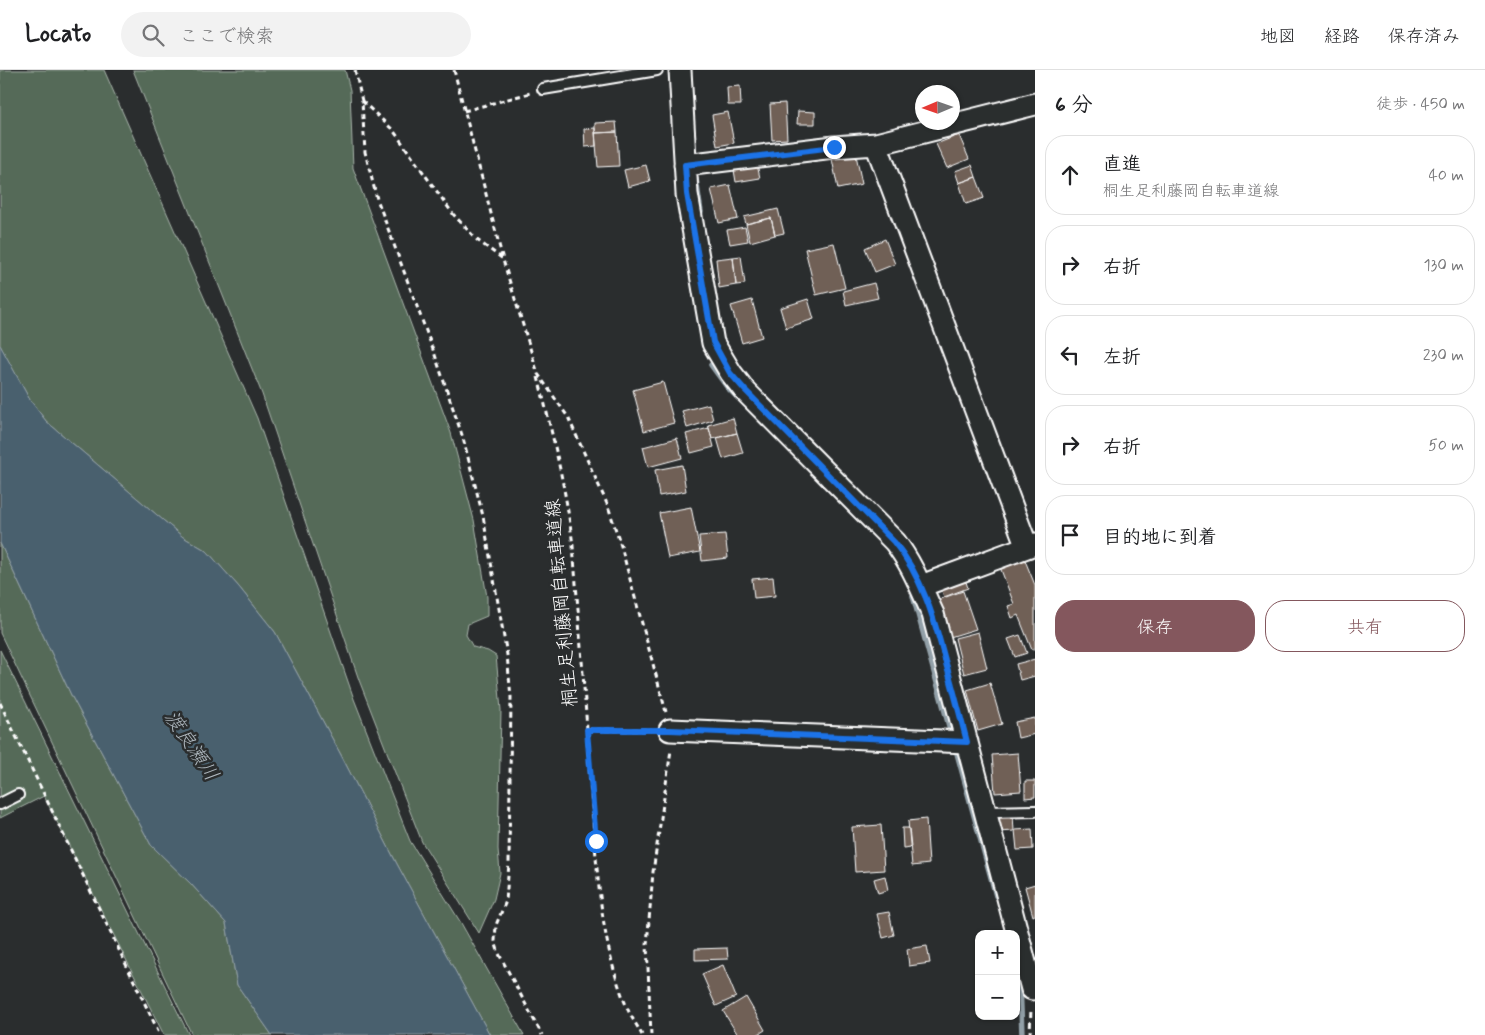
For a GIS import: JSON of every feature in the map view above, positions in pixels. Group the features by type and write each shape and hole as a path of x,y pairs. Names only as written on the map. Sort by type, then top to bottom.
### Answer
{"street":[{"path":"680,70 687,194 713,342 730,373 745,390 906,556 921,586 933,614 1034,989"},
{"path":"685,165 834,147 876,144 1035,104"},
{"path":"876,144 1031,545 921,586"},
{"path":"670,730 967,742"}],"lane":[{"path":"543,89 657,70"},
{"path":"0,804 18,795"},
{"path":"985,812 1035,811"}],"path":[{"path":"356,70 362,101 365,152 377,199 435,355 463,438 482,516 507,655 511,697 509,863 506,901 496,925 495,941 499,954 542,1035"},
{"path":"454,70 503,260 538,374 568,417 608,506 622,546 667,713 671,752 653,872 647,945 651,1035"},
{"path":"464,111 543,89"},
{"path":"362,101 393,130 459,221 477,240 503,260"},
{"name":"桐生足利藤岡自転車道線","path":"538,374 560,461 573,546 602,912 618,980 629,1011 642,1035"},
{"path":"0,703 160,1035"},
{"path":"587,730 670,730"},
{"path":"1030,1035 1034,989"}],"green space":[{"path":"0,70 104,70 257,418 354,699 410,841 461,923 524,1035 490,1035 397,864 275,632 207,551 183,537 46,421 30,400 3,351 0,345"},
{"path":"133,70 345,70 350,90 353,168 451,433 474,520 487,597 487,616 468,624 466,635 473,647 488,651 496,656 501,710 498,849 500,873 494,899 479,933 422,842 359,680 262,394"},
{"path":"0,543 72,697 151,845 191,884 226,923 237,985 272,1035 192,1035 0,633"},
{"path":"0,650 189,1035 164,1035 44,796 0,818"}],"water":[{"name":"渡良瀬川","path":"0,345 30,400 46,421 183,537 207,551 275,632 397,864 490,1035 272,1035 237,985 226,923 191,884 151,845 72,697 0,543"}],"building":[{"path":"740,86 741,105 728,105 727,87"},
{"path":"785,103 787,139 772,140 770,104"},
{"path":"798,111 815,112 815,124 797,124"},
{"path":"728,112 734,143 717,146 712,115"},
{"path":"616,122 617,132 595,133 595,123"},
{"path":"595,128 596,146 585,147 584,129"},
{"path":"617,132 619,166 598,167 595,133"},
{"path":"959,135 969,159 947,168 936,144"},
{"path":"856,155 862,184 838,189 832,159"},
{"path":"756,160 760,178 736,182 733,164"},
{"path":"646,165 650,181 628,187 624,170"},
{"path":"972,165 976,177 959,183 955,171"},
{"path":"976,177 984,198 966,204 959,183"},
{"path":"730,185 738,219 719,223 711,189"},
{"path":"778,209 784,233 775,235 771,218 746,224 744,217"},
{"path":"771,218 775,235 750,242 746,224"},
{"path":"745,227 748,241 730,244 727,230"},
{"path":"885,239 895,264 875,272 865,248"},
{"path":"834,243 845,288 816,295 805,249"},
{"path":"741,256 745,284 736,285 733,257"},
{"path":"733,257 736,285 719,288 716,259"},
{"path":"874,283 878,298 846,305 843,291"},
{"path":"808,299 814,319 786,328 780,308"},
{"path":"752,300 762,337 742,343 731,306"},
{"path":"663,382 674,423 644,431 633,390"},
{"path":"709,404 713,420 687,428 682,411"},
{"path":"733,418 737,433 712,439 708,425"},
{"path":"709,428 714,447 691,453 686,434"},
{"path":"737,433 743,453 723,459 717,438"},
{"path":"677,438 682,458 648,467 643,447"},
{"path":"682,465 686,491 659,496 655,470"},
{"path":"691,507 700,552 668,558 659,513"},
{"path":"725,534 728,558 702,561 699,536"},
{"path":"1024,558 1035,585 1035,648 1032,650 1018,615 1012,618 1008,606 1014,604 1000,567"},
{"path":"963,573 968,588 944,597 939,582"},
{"path":"773,577 775,596 754,598 752,579"},
{"path":"963,591 976,629 950,637 937,600"},
{"path":"978,632 987,668 964,674 955,638"},
{"path":"1020,635 1027,653 1015,657 1008,639"},
{"path":"1035,659 1035,676 1020,680 1016,664"},
{"path":"990,683 1002,724 978,731 967,690"},
{"path":"1035,718 1035,734 1018,738 1015,722"},
{"path":"1018,753 1021,791 995,793 992,755"},
{"path":"1025,781 1035,781 1035,797 1025,798"},
{"path":"998,815 1013,815 1014,831 999,832"},
{"path":"926,819 929,864 912,866 908,821"},
{"path":"881,825 884,870 855,872 852,827"},
{"path":"902,828 909,828 911,847 903,848"},
{"path":"1032,829 1033,849 1017,850 1015,830"},
{"path":"885,876 888,890 878,893 874,879"},
{"path":"1035,884 1035,915 1033,916 1025,887"},
{"path":"889,912 894,935 883,938 877,914"},
{"path":"927,946 930,963 909,966 907,949"},
{"path":"727,948 728,959 695,960 695,949"},
{"path":"723,965 736,997 716,1006 702,974"},
{"path":"746,997 765,1030 757,1035 738,1035 723,1011"}],"waterway":[{"path":"696,179 701,212"},
{"path":"711,365 727,387 738,398"},
{"path":"913,596 952,737"},
{"path":"955,746 996,896"},
{"path":"1020,982 1022,1035"}],"route":[{"path":"596,841 587,730 670,730 967,742 933,614 906,556 745,390 730,373 713,342 687,194 685,165 834,147"}]}
